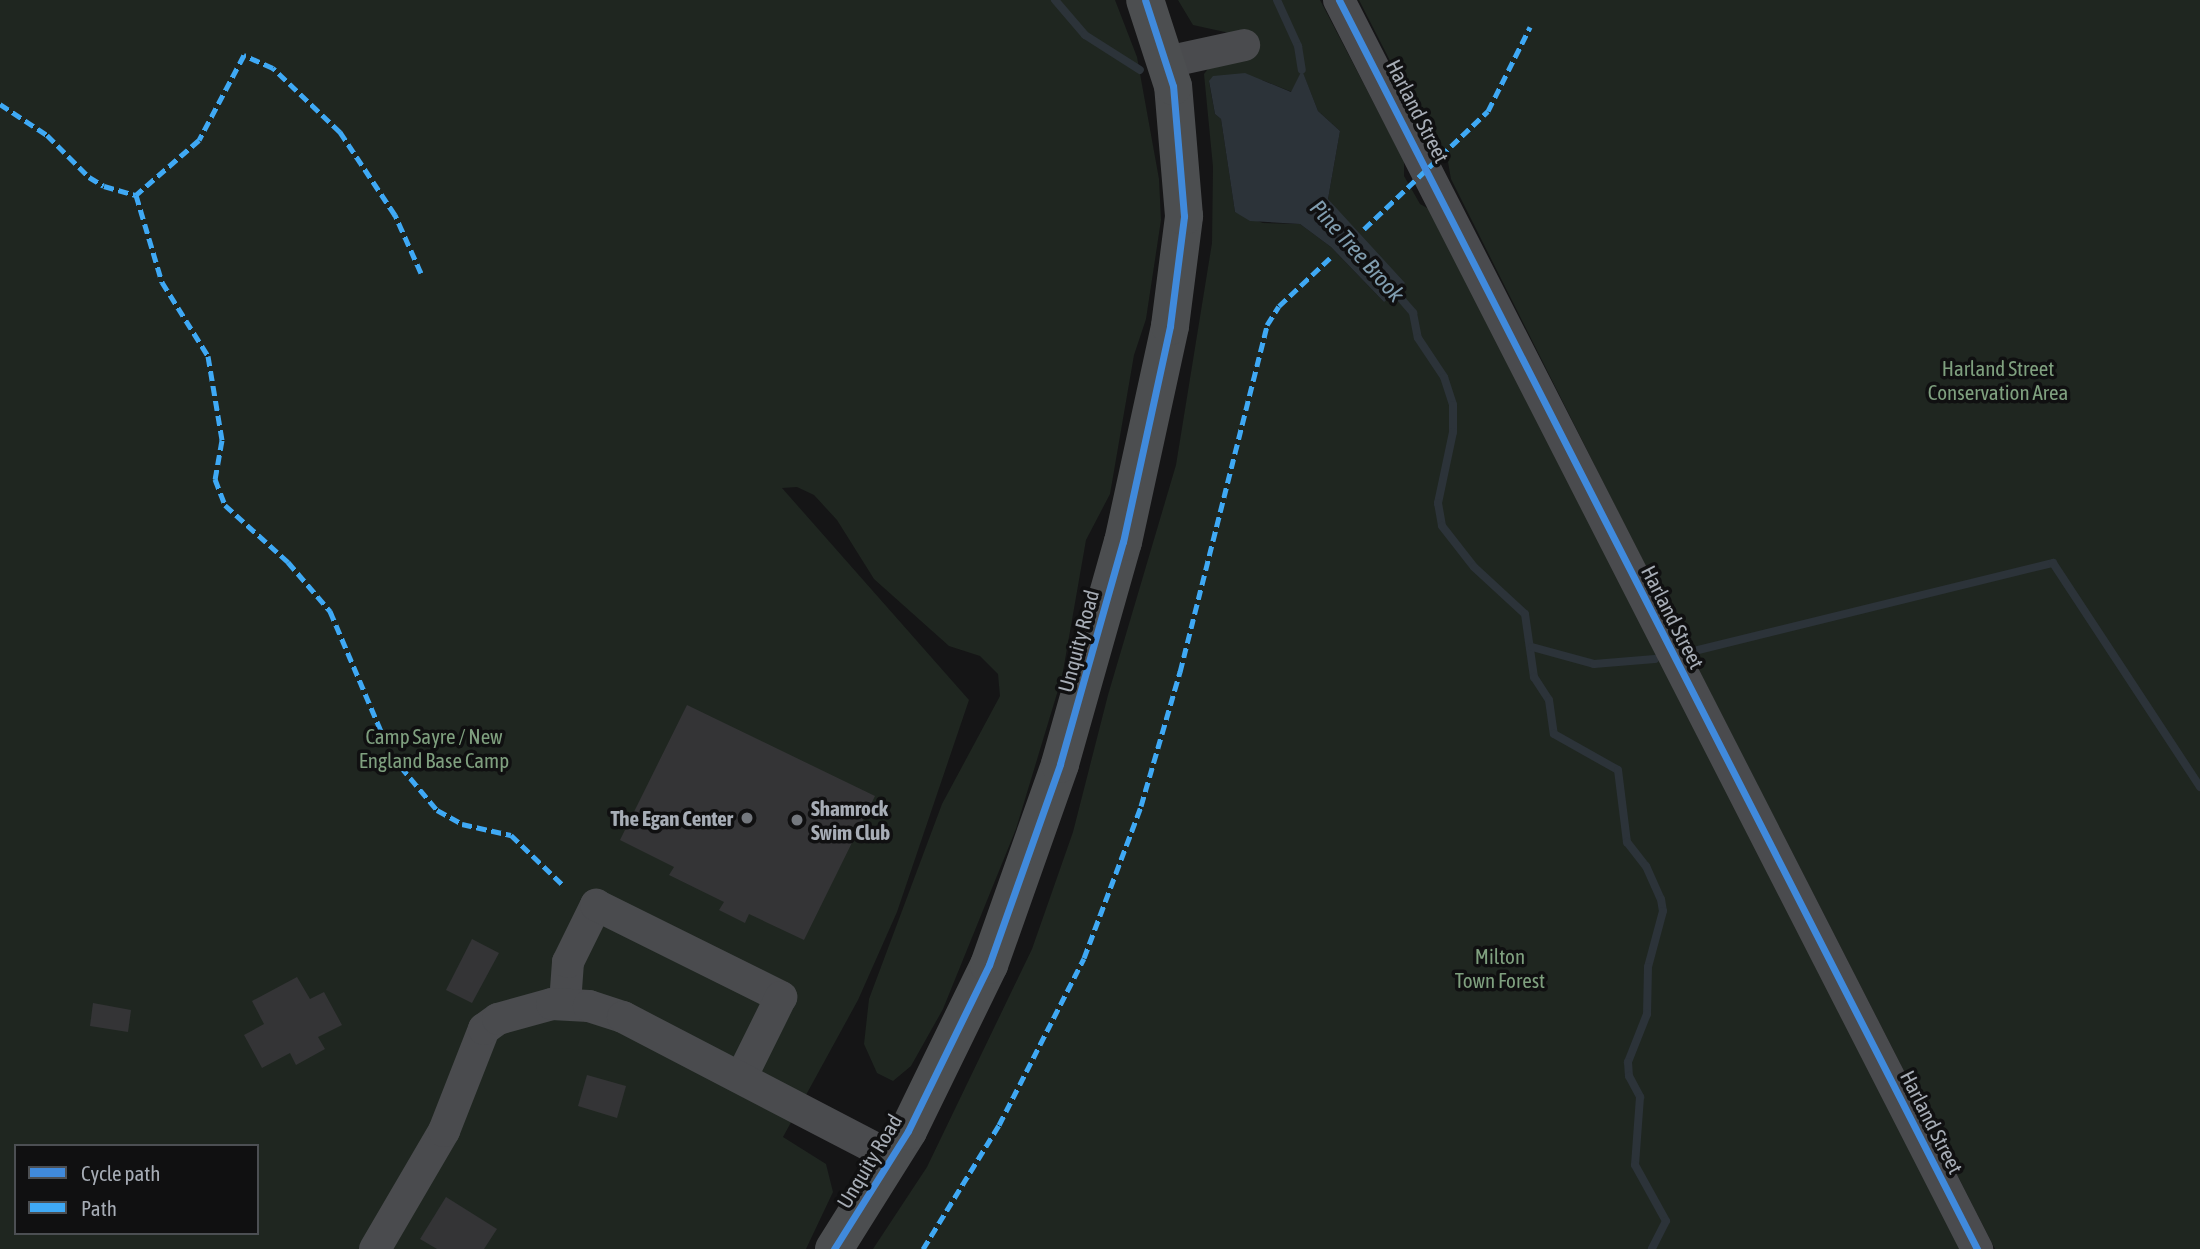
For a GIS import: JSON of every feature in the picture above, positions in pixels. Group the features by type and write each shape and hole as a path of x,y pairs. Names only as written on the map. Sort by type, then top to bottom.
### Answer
{"main road":[{"name":"Unquity Road","path":"834,1249 892,1157 961,1025 1007,919 1072,729 1114,578 1157,390 1182,241 1182,149 1167,62 1145,0"}],"street":[{"name":"Harland Street","path":"1339,0 1977,1249"},
{"path":"1167,62 1244,46"},
{"path":"565,1003 568,962 596,905 781,997 741,1078"},
{"path":"375,1249 449,1123 484,1029 512,1014 565,1003 613,1013 892,1157"}],"green space":[{"name":"Camp Sayre / New England Base Camp","path":"0,0 1115,0 1137,57 1159,179 1161,220 1146,319 1134,355 1110,494 1086,540 1062,677 1016,829 943,1009 911,1066 893,1081 877,1073 864,1044 869,999 942,804 1000,696 998,674 980,656 949,646 874,579 837,520 814,495 797,487 782,488 969,700 897,912 858,1000 783,1137 826,1164 833,1192 806,1249 0,1249"},
{"name":"Milton Town Forest","path":"1178,0 1320,0 1404,161 1404,176 1420,204 1429,209 1960,1249 873,1249 927,1167 1032,949 1073,832 1108,695 1176,465 1212,243 1213,167 1204,74 1234,34 1193,25","holes":["1302,71 1318,111 1340,131 1328,199 1352,229 1384,302 1331,247 1300,224 1263,223 1235,212 1221,119 1215,114 1209,82 1262,80 1292,92"]},
{"name":"Harland Street Conservation Area","path":"1359,0 2200,0 2200,1249 1995,1249 1610,496 1451,179 1448,162 1431,141"}],"water":[{"path":"1302,70 1318,111 1340,131 1328,199 1405,283 1384,302 1331,247 1300,224 1250,221 1235,212 1221,119 1215,114 1209,81 1213,76 1245,73 1291,92"}],"building":[{"name":"The Egan Center","path":"687,705 875,796 804,940 749,914 745,923 719,910 724,902 669,875 674,867 620,840"},
{"path":"472,939 499,953 472,1003 446,990"},
{"path":"297,977 310,999 324,992 342,1025 318,1037 325,1049 296,1065 290,1053 262,1068 244,1035 264,1024 252,1001"},
{"path":"93,1003 131,1010 128,1032 90,1026"},
{"path":"587,1075 626,1086 617,1118 578,1106"},
{"path":"446,1197 497,1229 484,1249 437,1249 420,1239"}],"waterway":[{"name":"Pine Tree Brook","path":"1055,0 1085,35 1140,70"},
{"path":"1277,0 1298,46 1302,70"},
{"name":"Pine Tree Brook","path":"1389,285 1413,313 1418,338 1444,377 1453,405 1453,432 1438,503 1442,526 1474,567 1525,614 1534,677 1549,700 1554,734 1618,770 1627,842 1646,866 1661,899 1663,911 1648,967 1647,1014 1628,1062 1629,1076 1640,1097 1635,1165 1666,1221 1652,1249"},
{"path":"1690,652 2053,563 2200,787"},
{"path":"1532,647 1594,664 1655,659"}],"marked path":[{"path":"1364,229 1488,111 1530,27"},
{"path":"421,273 395,215 340,132 273,68 244,55 199,140 136,195 162,282 208,356 222,440 215,479 225,505 288,562 330,611 391,755 437,810 462,824 511,835 562,884"},
{"path":"0,104 47,135 89,177 104,186 136,195"},
{"path":"923,1249 999,1125 1084,958 1141,806 1180,672 1267,325 1279,306 1330,258"}],"cycle path":[{"path":"834,1249 908,1131 989,965 1060,764 1123,542 1170,326 1184,216 1173,86 1145,0"},
{"path":"1339,0 1977,1249"}],"place":[{"name":"The Egan Center","path":"747,818"},
{"name":"Shamrock Swim Club","path":"797,820"}]}
